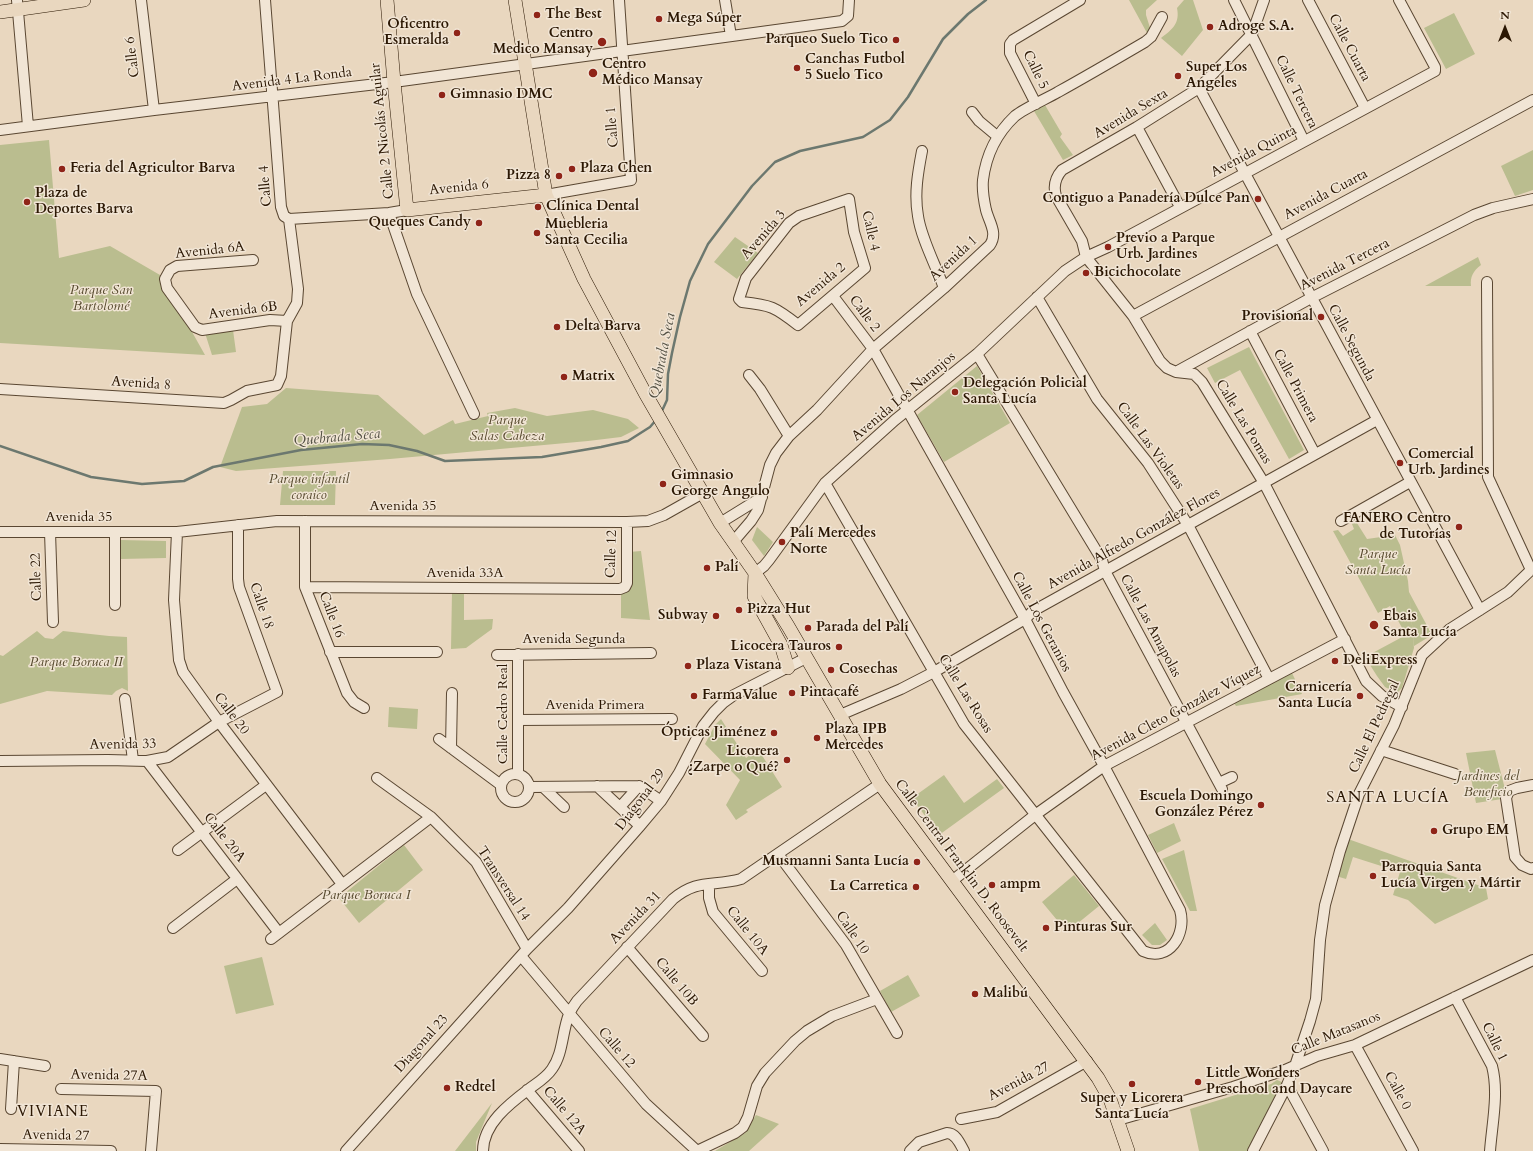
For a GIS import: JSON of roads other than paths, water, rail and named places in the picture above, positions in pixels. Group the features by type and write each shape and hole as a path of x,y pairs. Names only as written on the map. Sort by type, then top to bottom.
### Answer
{"main road":[{"path":"0,12 17,5 84,0"},
{"name":"Calle 2 Nicolás Aguilar","path":"387,0 407,210"},
{"name":"Calle Central Franklin D. Roosevelt","path":"515,0 546,195 584,279 645,393 720,523 755,573 880,784 1087,1061 1110,1099 1128,1151"},
{"name":"Avenida 6","path":"407,210 546,195"},
{"path":"755,573 754,596 781,645 788,668"}],"street":[{"name":"Calle 6","path":"141,0 154,110"},
{"name":"Calle 4","path":"264,0 281,207 284,216 289,219 298,289 297,303 287,321 281,376 277,385"},
{"name":"Calle 1","path":"619,0 621,51 631,180"},
{"path":"725,0 730,36"},
{"name":"Avenida 4 La Ronda","path":"0,130 154,110 394,82 842,21 848,16 849,0"},
{"name":"Calle 5","path":"1036,104 1010,53 1013,40 1080,0"},
{"name":"Calle Tercera","path":"1234,0 1304,141"},
{"name":"Avenida Sexta","path":"1062,170 1137,128 1199,88 1252,34 1264,0"},
{"name":"Calle Cuarta","path":"1308,0 1366,108"},
{"name":"Avenida Quinta","path":"1086,257 1108,247 1435,71 1435,67 1399,0"},
{"path":"17,5 28,126"},
{"name":"Avenida 1","path":"733,542 752,522 758,510 770,465 776,453 789,436 817,410 872,349 944,288 993,241 993,230 986,212 983,182 985,167 998,136 1016,115 1145,42 1162,17"},
{"name":"Calle Segunda","path":"1199,88 1480,610"},
{"name":"Avenida Cuarta","path":"1133,316 1533,100"},
{"path":"972,112 979,121 998,136"},
{"path":"1137,128 1180,207"},
{"path":"922,151 917,176 918,216 920,227 944,288"},
{"name":"Calle Las Pomas","path":"1062,170 1055,182 1054,191 1082,241 1086,257 1133,316 1160,361 1167,368 1176,372 1194,374 1202,382 1264,483 1366,681 1382,696 1402,707"},
{"name":"Avenida 6","path":"546,195 631,180"},
{"name":"Calle 4","path":"849,199 854,232 865,268"},
{"name":"Avenida 3","path":"798,325 772,306 742,302 739,299 746,278 789,223 799,216 849,199"},
{"name":"Avenida Tercera","path":"1176,372 1311,298 1474,215 1493,208 1533,199"},
{"name":"Avenida 6","path":"289,219 389,213 407,210"},
{"path":"389,213 417,294 474,414"},
{"name":"Avenida Los Naranjos","path":"755,573 769,560 825,483 895,420 977,354 1065,271 1086,257"},
{"name":"Avenida 6A","path":"202,330 195,327 167,288 165,279 170,270 177,266 253,260"},
{"name":"Avenida 2","path":"798,325 865,268"},
{"path":"1487,282 1488,477 1532,568"},
{"name":"Calle 2","path":"833,296 872,349"},
{"name":"Calle Las Violetas","path":"1038,297 1098,399 1148,463 1188,525 1269,679"},
{"name":"Avenida 6B","path":"202,330 270,320 287,321"},
{"name":"Calle Primera","path":"1250,331 1315,454"},
{"name":"Calle Los Geranios","path":"872,349 1024,619 1180,910"},
{"name":"Calle Las Amapolas","path":"977,354 1102,560 1105,571 1220,786 1232,777"},
{"path":"749,375 760,388 789,436"},
{"name":"Avenida 8","path":"0,389 224,403 247,391 277,385"},
{"name":"Avenida Alfredo González Flores","path":"840,715 901,689 934,672 1024,619 1033,611 1377,420"},
{"path":"1341,522 1410,482"},
{"name":"Calle Las Rosas","path":"825,483 964,724 1136,940 1143,951 1157,955 1166,952 1173,945 1182,928 1180,910"},
{"name":"Avenida 35","path":"0,532 177,532 277,521 648,521 664,516 703,493"},
{"path":"720,523 762,497"},
{"name":"Calle 16","path":"305,521 305,587 347,693 354,702 364,708"},
{"name":"Calle 12","path":"625,587 627,583 627,522"},
{"name":"Calle 18","path":"238,525 239,587 277,692"},
{"name":"Calle 22","path":"50,532 53,622"},
{"path":"115,532 115,605"},
{"name":"Calle 20","path":"177,532 174,600 181,667 186,678 342,884"},
{"name":"Calle El Pedregal","path":"1253,1151 1287,1085 1310,1021 1316,999 1322,921 1329,887 1359,794 1402,707 1422,655 1450,629 1508,592 1532,568"},
{"name":"Avenida 33A","path":"305,587 620,589 625,587"},
{"name":"Avenida Cleto González Víquez","path":"952,881 1035,815 1104,766 1345,639"},
{"path":"330,652 437,652"},
{"name":"Avenida Segunda","path":"497,655 651,653"},
{"name":"Calle Cedro Real","path":"518,654 518,774"},
{"name":"Diagonal 29","path":"524,952 568,908 661,801 679,773 703,726 714,712 734,695 806,658"},
{"name":"Avenida 33","path":"0,760 147,761 168,757 219,722 277,692"},
{"path":"451,748 452,693"},
{"path":"125,699 133,760"},
{"name":"Avenida Primera","path":"518,720 672,719"},
{"path":"439,739 501,785"},
{"path":"1381,750 1455,774"},
{"name":"Calle 20A","path":"147,761 237,879 275,936 342,884"},
{"path":"518,774 526,778 529,791 523,799 514,802 505,798 501,790 501,785 502,781 509,775 518,774"},
{"name":"Transversal 14","path":"377,778 431,817 476,862 524,952"},
{"name":"Avenida 31","path":"483,1149 485,1137 498,1116 527,1090 547,1075 553,1068 562,1044 569,1015 577,1001 681,892 696,885 731,882 741,879 880,784"},
{"path":"178,850 266,785"},
{"path":"1532,869 1522,865 1515,858 1506,798 1510,791 1533,785"},
{"path":"529,786 639,786 661,801"},
{"path":"597,786 640,826"},
{"path":"620,807 639,786"},
{"path":"542,787 564,807"},
{"path":"342,884 431,817"},
{"name":"Calle 10","path":"778,854 846,945 896,1033"},
{"path":"173,928 237,879"},
{"name":"Calle 10A","path":"709,884 710,904 713,912 762,971"},
{"name":"Calle 10B","path":"627,947 703,1036"},
{"name":"Calle 12","path":"524,952 569,1015 646,1104 697,1151"},
{"name":"Diagonal 23","path":"346,1151 524,952"},
{"name":"Calle Matasanos","path":"1118,1120 1233,1086 1295,1066 1317,1056 1355,1045 1533,960"},
{"name":"Calle 1","path":"1455,997 1492,1066 1494,1075 1494,1104 1490,1151"},
{"path":"697,1151 743,1127 748,1117 757,1086 765,1073 776,1059 801,1036 832,1016 877,999"},
{"name":"Calle 0","path":"1355,1045 1413,1151"},
{"path":"0,1059 46,1066"},
{"path":"11,1109 14,1061"},
{"name":"Avenida 27","path":"961,1119 997,1112 1087,1061"},
{"path":"1287,1085 1322,1151"},
{"name":"Avenida 27A","path":"61,1089 156,1091 151,1151"},
{"name":"Calle 12A","path":"527,1090 579,1151"},
{"path":"910,1151 919,1142 947,1133 951,1133 954,1136 964,1151"},
{"name":"Avenida 27","path":"0,1149 111,1151"}],"waterway":[{"name":"Quebrada Seca","path":"661,413 667,400 668,374 672,353 690,281 708,244 752,186 775,162 800,151 863,137 890,120 908,97 943,39 968,14 986,0"},
{"name":"Quebrada Seca","path":"0,446 91,477 142,484 184,481 213,467 301,450 362,444 389,445 417,451 445,461 542,457 628,441 650,427 656,420"}],"place":[{"name":"The Best","path":"537,15"},
{"name":"Mega Súper","path":"659,19"},
{"name":"Adroge S.A.","path":"1210,27"},
{"name":"Oficentro Esmeralda","path":"457,33"},
{"name":"Parqueo Suelo Tico","path":"896,40"},
{"name":"Centro Medico Mansay","path":"602,42"},
{"name":"Canchas Futbol 5 Suelo Tico","path":"797,68"},
{"name":"Centro Médico Mansay","path":"593,73"},
{"name":"Super Los Angeles","path":"1178,76"},
{"name":"Gimnasio DMC","path":"442,95"},
{"name":"Feria del Agricultor Barva","path":"62,169"},
{"name":"Plaza Chen","path":"572,169"},
{"name":"Pizza 8","path":"559,176"},
{"name":"Contiguo a Panadería Dulce Pan","path":"1258,199"},
{"name":"Plaza de Deportes Barva","path":"27,202"},
{"name":"Clínica Dental","path":"538,207"},
{"name":"Queques Candy","path":"479,223"},
{"name":"Muebleria Santa Cecilia","path":"537,233"},
{"name":"Previo a Parque Urb. Jardines","path":"1108,247"},
{"name":"Bicichocolate","path":"1086,273"},
{"name":"Provisional","path":"1321,317"},
{"name":"Delta Barva","path":"557,327"},
{"name":"Matrix","path":"564,377"},
{"name":"Delegación Policial Santa Lucía","path":"955,392"},
{"name":"Comercial Urb. Jardines","path":"1400,463"},
{"name":"Gimnasio George Angulo","path":"663,484"},
{"name":"FANERO Centro de Tutorías","path":"1459,527"},
{"name":"Palí Mercedes Norte","path":"782,542"},
{"name":"Palí","path":"707,568"},
{"name":"Pizza Hut","path":"739,610"},
{"name":"Subway","path":"716,616"},
{"name":"Ebais Santa Lucía","path":"1374,625"},
{"name":"Parada del Palí","path":"808,628"},
{"name":"Licocera Tauros","path":"839,647"},
{"name":"DeliExpress","path":"1335,661"},
{"name":"Plaza Vistana","path":"688,666"},
{"name":"Cosechas","path":"831,670"},
{"name":"Pintacafé","path":"792,693"},
{"name":"FarmaValue","path":"694,696"},
{"name":"Carnicería Santa Lucía","path":"1360,696"},
{"name":"Ópticas Jiménez","path":"774,733"},
{"name":"Plaza IPB Mercedes","path":"817,738"},
{"name":"Licorera ¿Zarpe o Qué?","path":"787,760"},
{"name":"Escuela Domingo González Pérez","path":"1261,805"},
{"name":"Grupo EM","path":"1434,831"},
{"name":"Musmanni Santa Lucía","path":"917,862"},
{"name":"Parroquia Santa Lucía Virgen y Mártir","path":"1373,876"},
{"name":"ampm","path":"992,885"},
{"name":"La Carretica","path":"916,887"},
{"name":"Pinturas Sur","path":"1046,928"},
{"name":"Malibú","path":"975,994"},
{"name":"Little Wonders Preschool and Daycare","path":"1198,1082"},
{"name":"Super y Licorera Santa Lucía","path":"1132,1084"},
{"name":"Redtel","path":"447,1088"}],"district":[{"name":"SANTA LUCÍA","path":"1388,798"},
{"name":"VIVIANE","path":"53,1113"}],"park label":[{"name":"Parque San Bartolomé","path":"101,300"},
{"name":"Parque Salas Cabeza","path":"507,430"},
{"name":"Parque infantil coraico","path":"309,488"},
{"name":"Parque Santa Lucía","path":"1378,564"},
{"name":"Parque Boruca II","path":"76,663"},
{"name":"Jardines del Beneficio","path":"1488,786"},
{"name":"Parque Boruca I","path":"366,896"}]}
